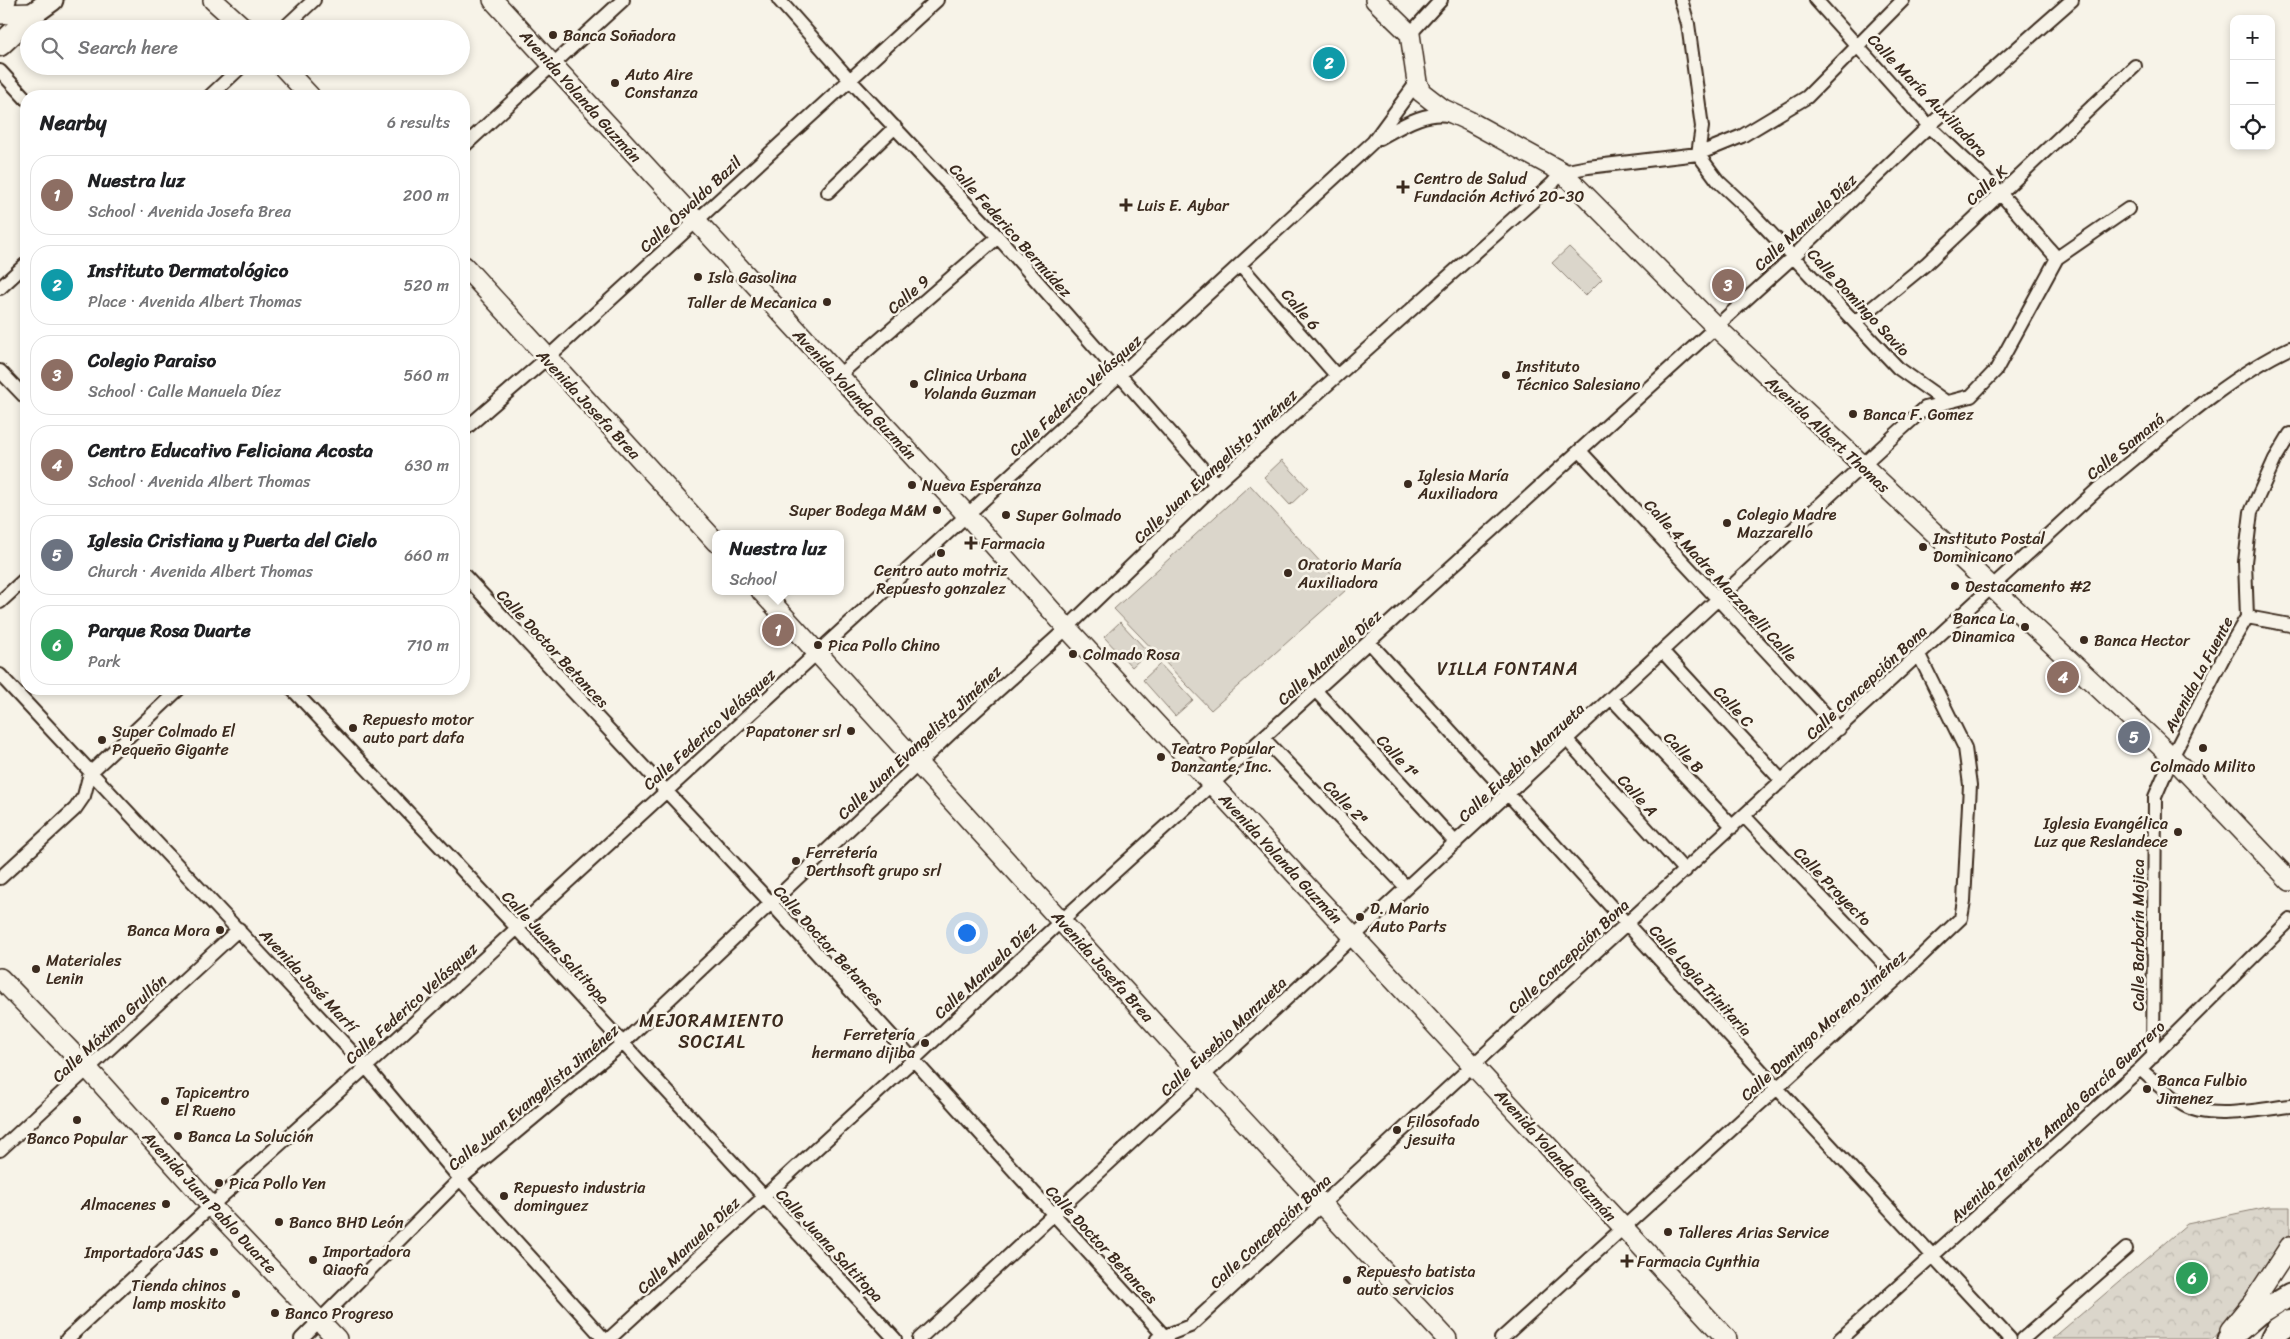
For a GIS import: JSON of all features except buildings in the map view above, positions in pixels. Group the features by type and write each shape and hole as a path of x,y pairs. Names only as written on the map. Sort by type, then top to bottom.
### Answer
{"highway":[{"path":"2273,1339 2278,1330 2290,1322"}],"main road":[{"path":"5,0 0,13 34,12"},
{"path":"26,20 52,0"},
{"path":"213,0 235,20"},
{"name":"Avenida Yolanda Guzmán","path":"493,0 967,515 1067,628 1474,1064 1623,1229 1726,1339"},
{"path":"1375,0 1410,34 1417,82"},
{"path":"0,45 20,26"},
{"path":"290,75 304,90"},
{"name":"Avenida Albert Thomas","path":"1417,82 1421,92 1433,101 1562,172 1716,327 1861,466 1993,586 2172,757 2290,881"},
{"name":"Avenida Josefa Brea","path":"470,273 712,538"},
{"name":"Avenida Josefa Brea","path":"765,595 1203,1076 1447,1339"},
{"name":"Avenida Juan Pablo Duarte","path":"0,978 89,1070 211,1206 337,1339"},
{"path":"2223,1339 2253,1302 2290,1246"},
{"path":"2229,1339 2258,1314 2290,1295"}],"street":[{"path":"293,20 314,0"},
{"path":"470,140 623,0"},
{"name":"Calle Federico Bermúdez","path":"779,0 895,128 998,237 1216,484"},
{"name":"Calle Osvaldo Bazil","path":"470,425 547,358 936,0"},
{"path":"1410,34 1441,0"},
{"path":"1681,0 1688,24 1702,127 1698,154"},
{"name":"Calle María Auxiliadora","path":"1816,0 1929,126 2000,193 2057,258"},
{"path":"1562,172 1588,167 1698,154 1742,136 1807,97 1903,0"},
{"name":"Calle Manuela Díez","path":"609,1339 912,1061 1061,921 1794,256 1929,126 2072,0"},
{"name":"Calle K","path":"1855,322 1926,264 2135,66"},
{"path":"0,71 20,93"},
{"path":"216,90 232,75"},
{"name":"Calle Federico Velásquez","path":"66,1339 366,1067 664,791 1373,142 1417,82"},
{"name":"Calle Federico Velásquez","path":"1373,142 1414,120 1432,115 1445,114 1469,121"},
{"path":"828,192 895,128"},
{"name":"Calle Domingo Savio","path":"1698,154 1718,181 1794,256 1898,368 1946,402"},
{"name":"Calle Juan Evangelista Jiménez","path":"301,1339 460,1179 623,1043 770,903 1067,628 1216,484 1552,184 1562,172"},
{"name":"Calle Eusebio Manzueta","path":"920,1339 1406,887 1718,602 1925,408 1971,396 1996,370 2057,258 2128,209"},
{"name":"Calle 9","path":"839,375 998,237"},
{"name":"Calle 6","path":"1240,265 1336,375"},
{"path":"0,288 20,270"},
{"name":"Calle Samaná","path":"1993,586 2099,488 2214,396 2276,354 2290,348"},
{"path":"0,371 20,392"},
{"name":"Avenida La Fuente","path":"2172,757 2223,658 2247,617 2246,562 2251,512 2275,459 2290,434"},
{"name":"Calle 4 Madre Mazzarelli Calle","path":"1580,451 1838,730"},
{"name":"Calle Doctor Betances","path":"470,581 770,903 1163,1338"},
{"path":"0,602 20,584"},
{"name":"Calle Concepción Bona","path":"1163,1338 1190,1326 1993,586"},
{"path":"2247,617 2290,625"},
{"name":"Calle Logia Trinitaria","path":"1370,642 1777,1088 2010,1339"},
{"name":"Calle C","path":"1663,652 1782,781"},
{"name":"Calle Domingo Moreno Jiménez","path":"1502,1339 1898,978 1961,918 1964,901 1970,784 1965,748 1919,655"},
{"name":"Avenida José Martí","path":"0,674 90,773 239,929 366,1067 460,1179 604,1339"},
{"name":"Calle 1ª","path":"1316,690 1456,843"},
{"path":"0,878 75,809 84,796 90,773 173,695"},
{"name":"Calle Juana Saltitopa","path":"298,695 517,928 895,1339"},
{"name":"Calle B","path":"1612,699 1733,827"},
{"name":"Calle 2ª","path":"1264,738 1406,887"},
{"name":"Calle A","path":"1567,740 1685,871"},
{"name":"Calle Barbarín Mojica","path":"2153,1057 2155,797 2172,757"},
{"name":"Calle Proyecto","path":"1744,816 1898,978"},
{"name":"Avenida Teniente Amado García Guerrero","path":"1840,1339 2153,1057 2290,920"},
{"name":"Calle Máximo Grullón","path":"0,1150 89,1070 239,929"},
{"path":"2140,1069 2184,1105 2198,1110 2221,1112 2290,1106"},
{"path":"2024,1339 2126,1249"}],"green space":[{"path":"1569,247 1602,279 1585,296 1552,263"},
{"path":"1282,460 1308,488 1290,505 1264,477"},
{"path":"1250,485 1346,590 1211,710 1114,609"},
{"path":"1120,622 1148,652 1132,667 1104,637"},
{"path":"1160,664 1193,700 1175,716 1143,680"},
{"path":"2268,1207 2290,1207 2290,1234 2249,1299 2213,1339 2052,1339 2187,1224"}],"place":[{"name":"Banca Soñadora","path":"553,35"},
{"name":"Instituto Dermatológico","path":"1329,63"},
{"name":"Auto Aire Constanza","path":"615,83"},
{"name":"Centro de Salud Fundación Activó 20-30","path":"1403,187"},
{"name":"Luis E. Aybar","path":"1126,205"},
{"name":"Isla Gasolina","path":"698,277"},
{"name":"Colegio Paraiso","path":"1728,285"},
{"name":"Taller de Mecanica","path":"827,302"},
{"name":"Instituto Técnico Salesiano","path":"1506,375"},
{"name":"Clinica Urbana Yolanda Guzman","path":"914,384"},
{"name":"Banca F. Gomez","path":"1853,414"},
{"name":"Iglesia María Auxiliadora","path":"1408,484"},
{"name":"Nueva Esperanza","path":"912,485"},
{"name":"Super Bodega M&M","path":"937,510"},
{"name":"Super Golmado","path":"1006,515"},
{"name":"Colegio Madre Mazzarello","path":"1727,523"},
{"name":"Farmacia","path":"971,543"},
{"name":"Instituto Postal Dominicano","path":"1923,547"},
{"name":"Centro auto motriz Repuesto gonzalez","path":"941,553"},
{"name":"Oratorio María Auxiliadora","path":"1288,573"},
{"name":"Destacamento #2","path":"1955,586"},
{"name":"Banca La Dinamica","path":"2025,627"},
{"name":"Nuestra luz","path":"778,630"},
{"name":"Banca Hector","path":"2084,640"},
{"name":"Pica Pollo Chino","path":"818,645"},
{"name":"Colmado Rosa","path":"1073,654"},
{"name":"Centro Educativo Feliciana Acosta","path":"2063,677"},
{"name":"Repuesto motor auto part dafa","path":"353,728"},
{"name":"Papatoner srl","path":"851,731"},
{"name":"Iglesia Cristiana y Puerta del Cielo","path":"2134,737"},
{"name":"Super Colmado El Pequeño Gigante","path":"102,740"},
{"name":"Colmado Milito","path":"2203,748"},
{"name":"Teatro Popular Danzante, Inc.","path":"1161,757"},
{"name":"Iglesia Evangélica Luz que Reslandece","path":"2178,832"},
{"name":"Ferretería Derthsoft grupo srl","path":"796,861"},
{"name":"D. Mario Auto Parts","path":"1360,917"},
{"name":"Banca Mora","path":"220,930"},
{"name":"Materiales Lenin","path":"36,969"},
{"name":"Ferretería hermano dijiba","path":"925,1043"},
{"name":"Banca Fulbio Jimenez","path":"2147,1089"},
{"name":"Tapicentro El Rueno","path":"165,1101"},
{"name":"Banco Popular","path":"77,1120"},
{"name":"Filosofado jesuita","path":"1397,1130"},
{"name":"Banca La Solución","path":"178,1136"},
{"name":"Pica Pollo Yen","path":"219,1183"},
{"name":"Repuesto industria dominguez","path":"504,1196"},
{"name":"Almacenes","path":"166,1204"},
{"name":"Banco BHD León","path":"279,1222"},
{"name":"Talleres Arias Service","path":"1668,1232"},
{"name":"Importadora J&S","path":"214,1252"},
{"name":"Importadora Qiaofa","path":"313,1260"},
{"name":"Farmacia Cynthia","path":"1627,1261"},
{"name":"Parque Rosa Duarte","path":"2192,1278"},
{"name":"Repuesto batista auto servicios","path":"1347,1280"},
{"name":"Tienda chinos lamp moskito","path":"236,1294"},
{"name":"Banco Progreso","path":"275,1313"}],"district":[{"name":"VILLA FONTANA","path":"1508,669"},
{"name":"MEJORAMIENTO SOCIAL","path":"712,1031"}]}
